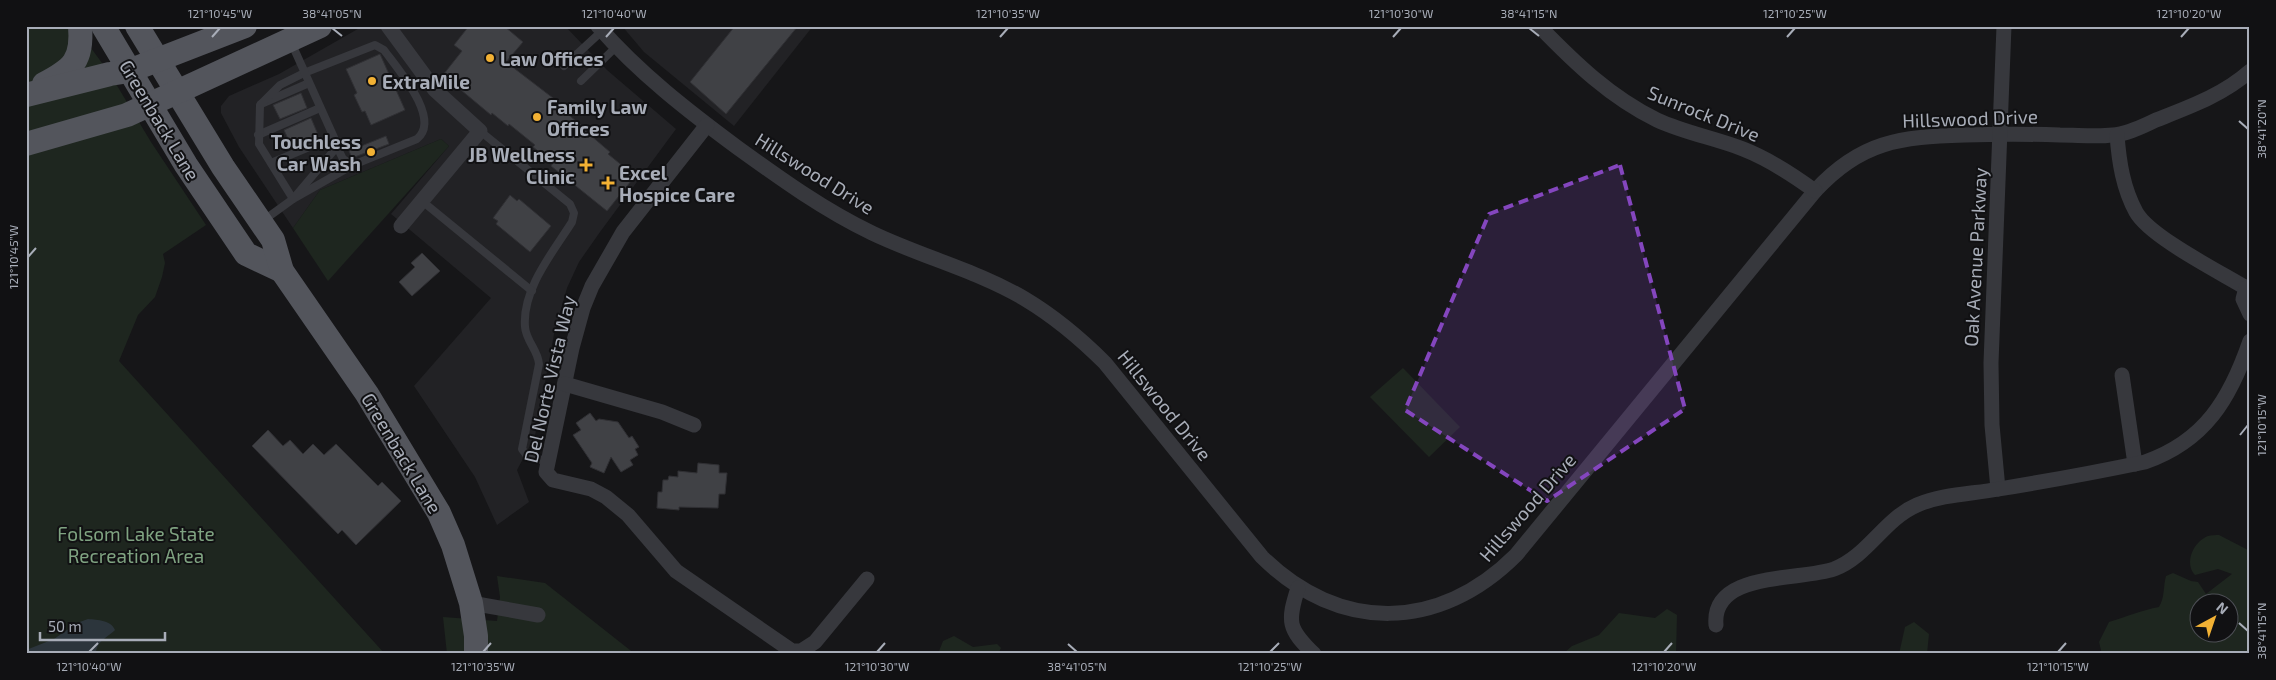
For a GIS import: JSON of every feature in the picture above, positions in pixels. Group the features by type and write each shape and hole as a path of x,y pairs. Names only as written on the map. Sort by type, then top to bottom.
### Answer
{"main road":[{"path":"26,94 55,79 72,66 81,48 80,26"},
{"name":"Greenback Lane","path":"103,26 120,72 150,105 186,166 246,254 282,271"},
{"name":"Greenback Lane","path":"137,26 222,167 273,240 282,271 368,394 419,478 453,545 471,603 476,636 476,654"},
{"path":"26,94 120,72 157,61 245,26"},
{"path":"26,144 127,115 320,26"}],"street":[{"path":"388,26 434,90 480,131 401,226"},
{"name":"Sunrock Drive","path":"1539,26 1578,67 1602,87 1629,105 1657,120 1686,132 1743,149 1769,161 1815,192"},
{"name":"Oak Avenue Parkway","path":"1998,489 1992,425 1991,363 2004,26"},
{"name":"Hillswood Drive","path":"600,29 644,73 707,125 780,179 825,207 871,232 920,255 993,283 1024,298 1054,317 1080,338 1105,363 1262,557 1279,574 1298,588 1320,599 1350,608 1389,613 1413,611 1459,598 1480,586 1516,556 1825,180 1850,160 1871,149 1894,141 1925,136 2001,134 2117,135 2211,97 2238,81 2250,71"},
{"name":"Del Norte Vista Way","path":"707,125 623,232 602,265 583,308 545,471 549,478 591,489 606,497 628,515 676,571 792,651 800,651 815,642 866,579"},
{"path":"2117,135 2120,168 2137,214 2172,244 2248,287 2243,299 2250,314"},
{"path":"1716,625 1715,616 1722,601 1741,586 1826,572 1850,560 1896,517 1917,505 1949,496 2135,464 2164,455 2182,444 2219,409 2231,391 2250,341"},
{"path":"2122,375 2135,464"},
{"path":"565,384 662,412 694,425"},
{"path":"1298,588 1291,611 1294,635 1314,654"},
{"path":"471,603 538,615"}],"lane":[{"path":"564,66 600,29"},
{"path":"291,40 336,145 343,159 352,165"},
{"path":"261,222 293,199 352,165 420,136 424,130 425,118 420,104 384,50 375,45 304,72 280,86 260,105 258,135 260,146 293,199"},
{"path":"581,81 617,46"},
{"path":"260,105 309,84"},
{"path":"258,135 320,108"},
{"path":"480,131 570,204 574,210 572,222 543,268 532,291 525,327 539,364 522,449 526,456 547,462"},
{"path":"270,163 333,136"},
{"path":"293,199 333,154 336,145"},
{"path":"422,201 532,291"}],"highlighted area":[{"path":"1620,165 1685,409 1547,501 1405,410 1489,214"}],"shaded area":[{"path":"363,26 565,26 607,70 676,129 579,262 567,288 554,334 535,436 517,470 529,502 497,525 475,477 414,386 491,298 391,214 449,146 441,139 320,190 293,228 239,147 221,113 221,106 229,96 279,74"},
{"path":"622,26 813,26 734,126 644,52"},
{"path":"88,619 107,622 115,630 100,643 96,654 26,654 26,650 54,639 77,623"}],"green space":[{"name":"Folsom Lake State Recreation Area","path":"26,26 75,26 110,74 151,142 206,225 163,254 165,263 155,297 138,315 119,361 385,654 26,654"},
{"path":"441,139 449,146 328,281 293,228 320,190"},
{"path":"1403,368 1460,427 1429,457 1370,397"},
{"path":"2219,535 2250,551 2250,654 2102,654 2099,642 2109,622 2159,607 2166,576 2173,573 2198,582 2205,592 2188,592 2188,642 2238,642 2238,592 2209,592 2232,574 2218,569 2195,575 2190,565 2194,548 2209,536"},
{"path":"497,576 545,583 635,654 447,654 443,617 497,621 500,597"},
{"path":"1667,609 1677,615 1676,654 1563,654 1572,646 1599,635 1619,613 1655,618"},
{"path":"1914,622 1929,634 1927,654 1899,654 1905,627"},
{"path":"954,636 973,647 997,644 1001,648 998,654 938,654 943,641"}],"building":[{"path":"469,26 504,26 523,42 506,62 566,108 564,111 610,152 608,154 635,176 607,211 551,166 553,163 533,147 535,145 509,124 508,126 492,113 491,115 443,75 462,51 454,45"},
{"path":"735,26 798,26 726,114 690,82"},
{"name":"ExtraMile","path":"380,54 405,110 371,125 365,111 362,112 354,95 357,93 346,69"},
{"path":"301,93 307,108 280,119 273,105"},
{"path":"311,118 319,137 292,148 284,130"},
{"path":"386,136 389,144 352,158 349,151"},
{"path":"510,195 517,201 519,199 551,226 530,252 496,224 498,221 493,218"},
{"path":"422,253 440,271 412,296 399,282 415,267 411,263"},
{"path":"590,413 596,421 599,419 618,422 629,438 632,436 639,447 635,449 638,455 630,460 633,465 621,472 611,457 604,473 590,467 592,463 573,435 581,430 576,423"},
{"path":"268,430 283,446 290,440 303,454 313,444 324,455 336,444 378,486 382,482 401,501 356,545 342,530 338,534 252,446"},
{"path":"698,463 719,465 719,473 727,473 725,494 719,494 718,508 679,507 679,510 657,508 658,492 662,492 663,480 668,480 669,476 678,477 678,471 697,473"}],"place":[{"name":"Law Offices","path":"490,58"},
{"name":"ExtraMile","path":"372,81"},
{"name":"Family Law Offices","path":"537,117"},
{"name":"Touchless Car Wash","path":"371,152"},
{"name":"JB Wellness Clinic","path":"586,165"},
{"name":"Excel Hospice Care","path":"608,183"}]}
